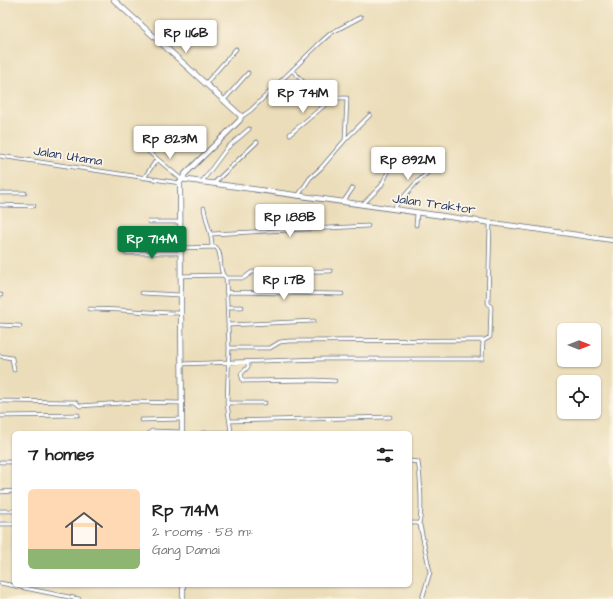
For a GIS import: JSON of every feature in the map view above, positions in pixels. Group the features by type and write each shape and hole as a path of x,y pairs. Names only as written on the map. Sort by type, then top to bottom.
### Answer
{"street":[{"path":"114,0 206,83 241,117"},
{"path":"182,431 180,181 241,117 251,110 331,33 361,17"},
{"path":"206,83 236,49"},
{"path":"292,70 325,105"},
{"path":"224,100 248,73"},
{"path":"290,134 334,98 347,98 345,140"},
{"path":"298,196 310,178 370,115"},
{"path":"201,183 227,148 249,129"},
{"path":"212,185 257,142"},
{"path":"149,152 180,181"},
{"name":"Jalan Utama","path":"0,156 144,178 180,181"},
{"path":"144,178 157,159"},
{"path":"362,205 380,186 394,160"},
{"path":"393,209 415,184 436,165"},
{"name":"Jalan Traktor","path":"180,181 613,240"},
{"path":"343,202 353,188"},
{"path":"0,193 25,193"},
{"path":"0,205 34,206"},
{"path":"204,208 207,226 212,234 212,246"},
{"path":"416,224 417,213"},
{"path":"149,222 180,222"},
{"path":"229,348 270,348 280,342 289,341 484,340 490,337 491,307 488,303 490,223"},
{"path":"212,234 368,226"},
{"path":"124,237 156,238 161,235 180,235"},
{"path":"125,253 180,250 212,246 216,247 220,251 223,275 226,278 244,278 252,272 331,271"},
{"path":"180,276 223,275"},
{"path":"226,278 229,325 227,403 231,431"},
{"path":"226,292 342,294"},
{"path":"142,293 180,295"},
{"path":"227,307 242,307"},
{"path":"89,309 180,313"},
{"path":"229,325 314,321"},
{"path":"0,325 20,326"},
{"path":"181,364 398,358 481,359 483,358 484,340"},
{"path":"0,356 12,358 14,370"},
{"path":"248,362 248,367 241,374 243,381 335,381"},
{"path":"0,401 75,402 80,406 135,402 181,403"},
{"path":"227,403 265,403"},
{"path":"0,416 78,415"},
{"path":"230,421 390,417"},
{"path":"141,420 181,419"},
{"path":"412,461 418,461 421,477 421,518 418,523 427,550 430,572 422,599"},
{"path":"0,462 12,462"},
{"path":"0,492 12,491"},
{"path":"0,511 12,512"},
{"path":"412,523 418,523"},
{"path":"0,524 12,524"},
{"path":"0,583 12,585"},
{"path":"20,587 79,599"},
{"path":"183,587 183,599"}]}
